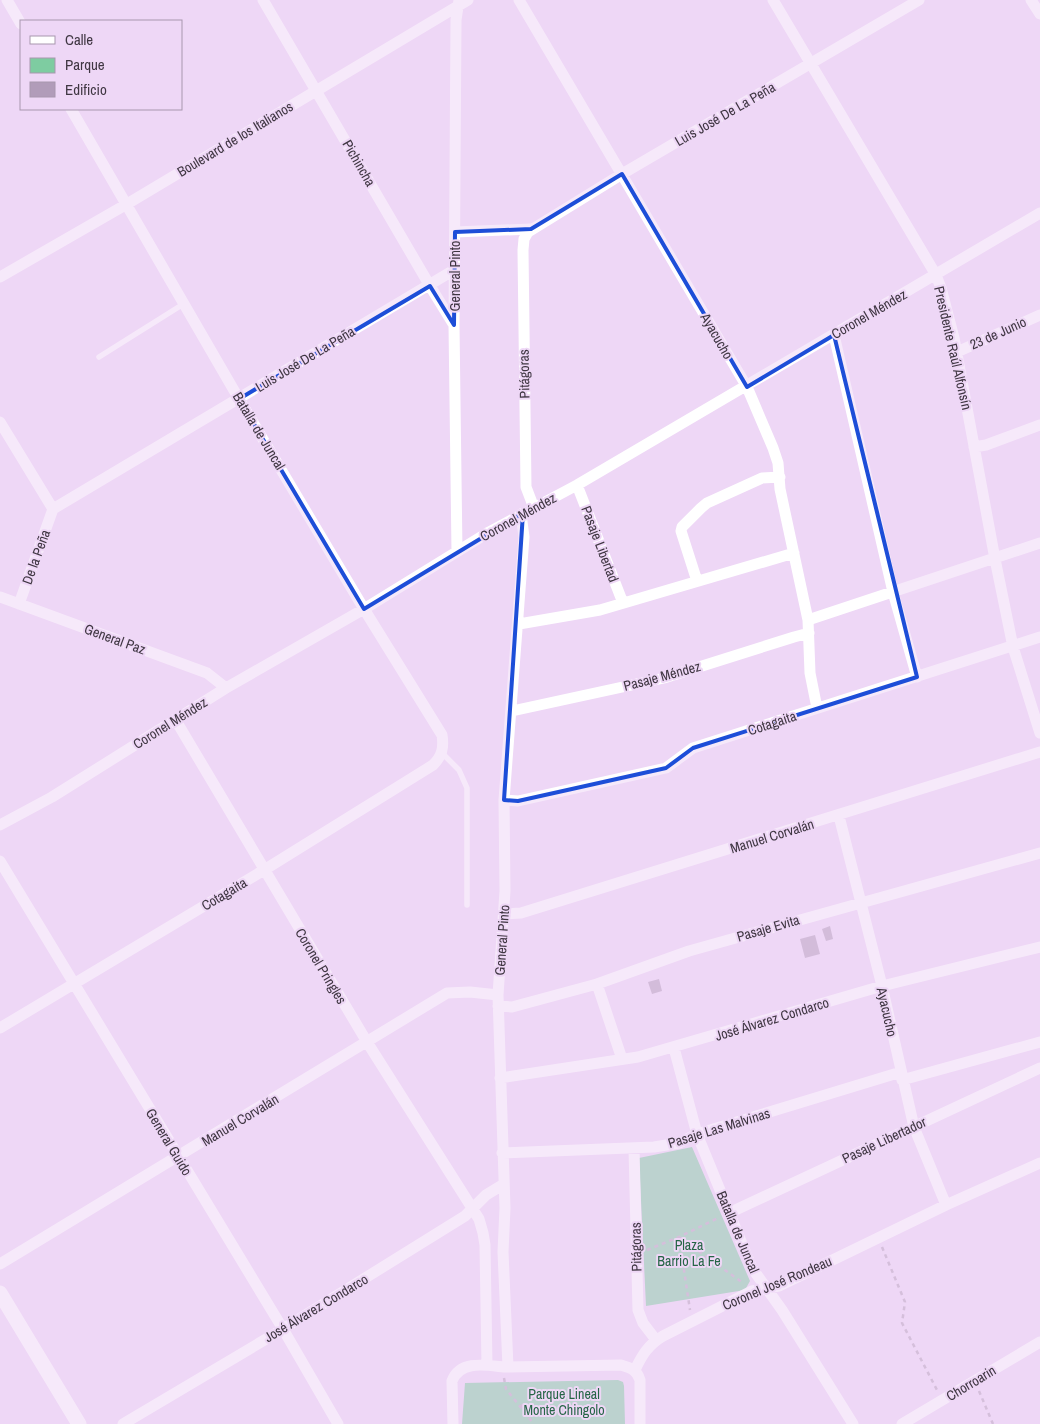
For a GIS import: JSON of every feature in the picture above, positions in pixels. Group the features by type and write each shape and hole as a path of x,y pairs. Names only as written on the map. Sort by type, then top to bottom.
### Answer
{"main road":[{"path":"0,1293 80,1424"}],"street":[{"path":"7,0 20,22"},
{"name":"Pichincha","path":"263,0 454,325"},
{"name":"Boulevard de los Italianos","path":"0,278 468,0"},
{"name":"Ayacucho","path":"519,0 746,387 773,448 778,463 780,489 808,620 810,673 817,708"},
{"name":"Presidente Raúl Alfonsín","path":"773,0 936,275 941,288 957,352 1013,647 1040,733"},
{"name":"Luis José De La Peña","path":"524,239 531,229 622,174 920,0"},
{"path":"1032,0 1040,14"},
{"name":"General Pinto","path":"457,552 454,270 456,20 459,4"},
{"name":"Batalla de Juncal","path":"72,110 239,399 364,609 442,735 444,744 442,753"},
{"name":"Coronel Méndez","path":"0,825 52,797 174,719 364,609 489,532 577,485 1040,213"},
{"name":"Luis José De La Peña","path":"455,232 531,229"},
{"name":"Pitágoras","path":"524,239 526,488 534,508"},
{"name":"Luis José De La Peña","path":"53,509 454,270"},
{"name":"23 de Junio","path":"957,352 1040,315"},
{"path":"834,335 893,592 917,677"},
{"path":"0,422 53,509"},
{"path":"974,447 986,445 1040,425"},
{"path":"697,581 681,531 682,527 707,503 762,478 780,476"},
{"name":"Pasaje Libertad","path":"577,485 623,603"},
{"name":"De la Peña","path":"19,604 53,509"},
{"name":"General Pinto","path":"506,1367 503,1252 505,1208 498,1001 505,891 504,800 519,624 524,538 521,514"},
{"path":"808,620 1040,543"},
{"path":"519,624 600,610 794,553"},
{"name":"General Paz","path":"0,598 207,674 226,688"},
{"name":"Pasaje Méndez","path":"512,711 664,678 809,634"},
{"name":"Cotagaita","path":"504,800 518,801 666,768 693,748 1040,637"},
{"name":"Coronel Pringles","path":"174,719 367,1042 473,1208"},
{"name":"Manuel Corvalán","path":"504,914 522,913 1040,752"},
{"name":"Cotagaita","path":"0,1028 264,870 432,765 442,753"},
{"name":"Ayacucho","path":"839,816 882,986 914,1127 946,1205"},
{"name":"Pasaje Evita","path":"455,992 498,1001 512,1007 597,984 689,951 1040,853"},
{"name":"General Guido","path":"0,860 283,1329 338,1424"},
{"name":"José Álvarez Condarco","path":"500,1078 638,1057 882,986 1040,947"},
{"path":"597,984 622,1059"},
{"name":"Manuel Corvalán","path":"0,1264 447,993 455,992"},
{"name":"Pasaje Las Malvinas","path":"502,1153 668,1146 698,1134 902,1076 1040,1042"},
{"name":"Batalla de Juncal","path":"674,1048 698,1134 752,1268 782,1310 853,1424"},
{"name":"Pasaje Libertador","path":"729,1213 1040,1068"},
{"name":"Pitágoras","path":"634,1148 638,1310 643,1323 656,1340"},
{"name":"Coronel José Rondeau","path":"634,1370 644,1352 656,1340 752,1290 779,1286 946,1205 1040,1163"},
{"name":"José Álvarez Condarco","path":"123,1424 283,1329 465,1216 486,1194 504,1184"},
{"path":"473,1208 483,1233 487,1366"},
{"name":"Chorroarin","path":"902,1424 1040,1342"},
{"path":"453,1424 452,1381 461,1368 467,1366 621,1366 634,1370 640,1380 640,1424"}],"lane":[{"path":"99,357 184,303"},
{"path":"442,753 459,770 467,788 467,905"}],"path":[{"path":"636,1254 679,1237 729,1213"},
{"path":"679,1237 752,1290"},
{"path":"679,1237 692,1322"},
{"path":"878,1238 905,1302 902,1323 916,1353 943,1400"},
{"path":"506,1367 506,1389 534,1424"},
{"path":"975,1381 993,1424"},
{"path":"520,1405 548,1414"}],"highlighted area":[{"path":"622,174 747,387 834,335 917,677 693,748 666,768 518,801 504,800 523,513 364,609 239,399 430,286 454,325 455,232 531,229"}],"green space":[{"name":"Plaza Barrio La Fe","path":"692,1147 750,1281 745,1290 646,1306 639,1158"},
{"name":"Parque Lineal Monte Chingolo","path":"618,1380 623,1382 624,1386 625,1424 462,1424 465,1383"}],"building":[{"path":"830,926 833,939 826,941 822,929"},
{"path":"815,935 820,954 805,958 800,939"},
{"path":"659,979 662,991 652,994 648,982"}]}
